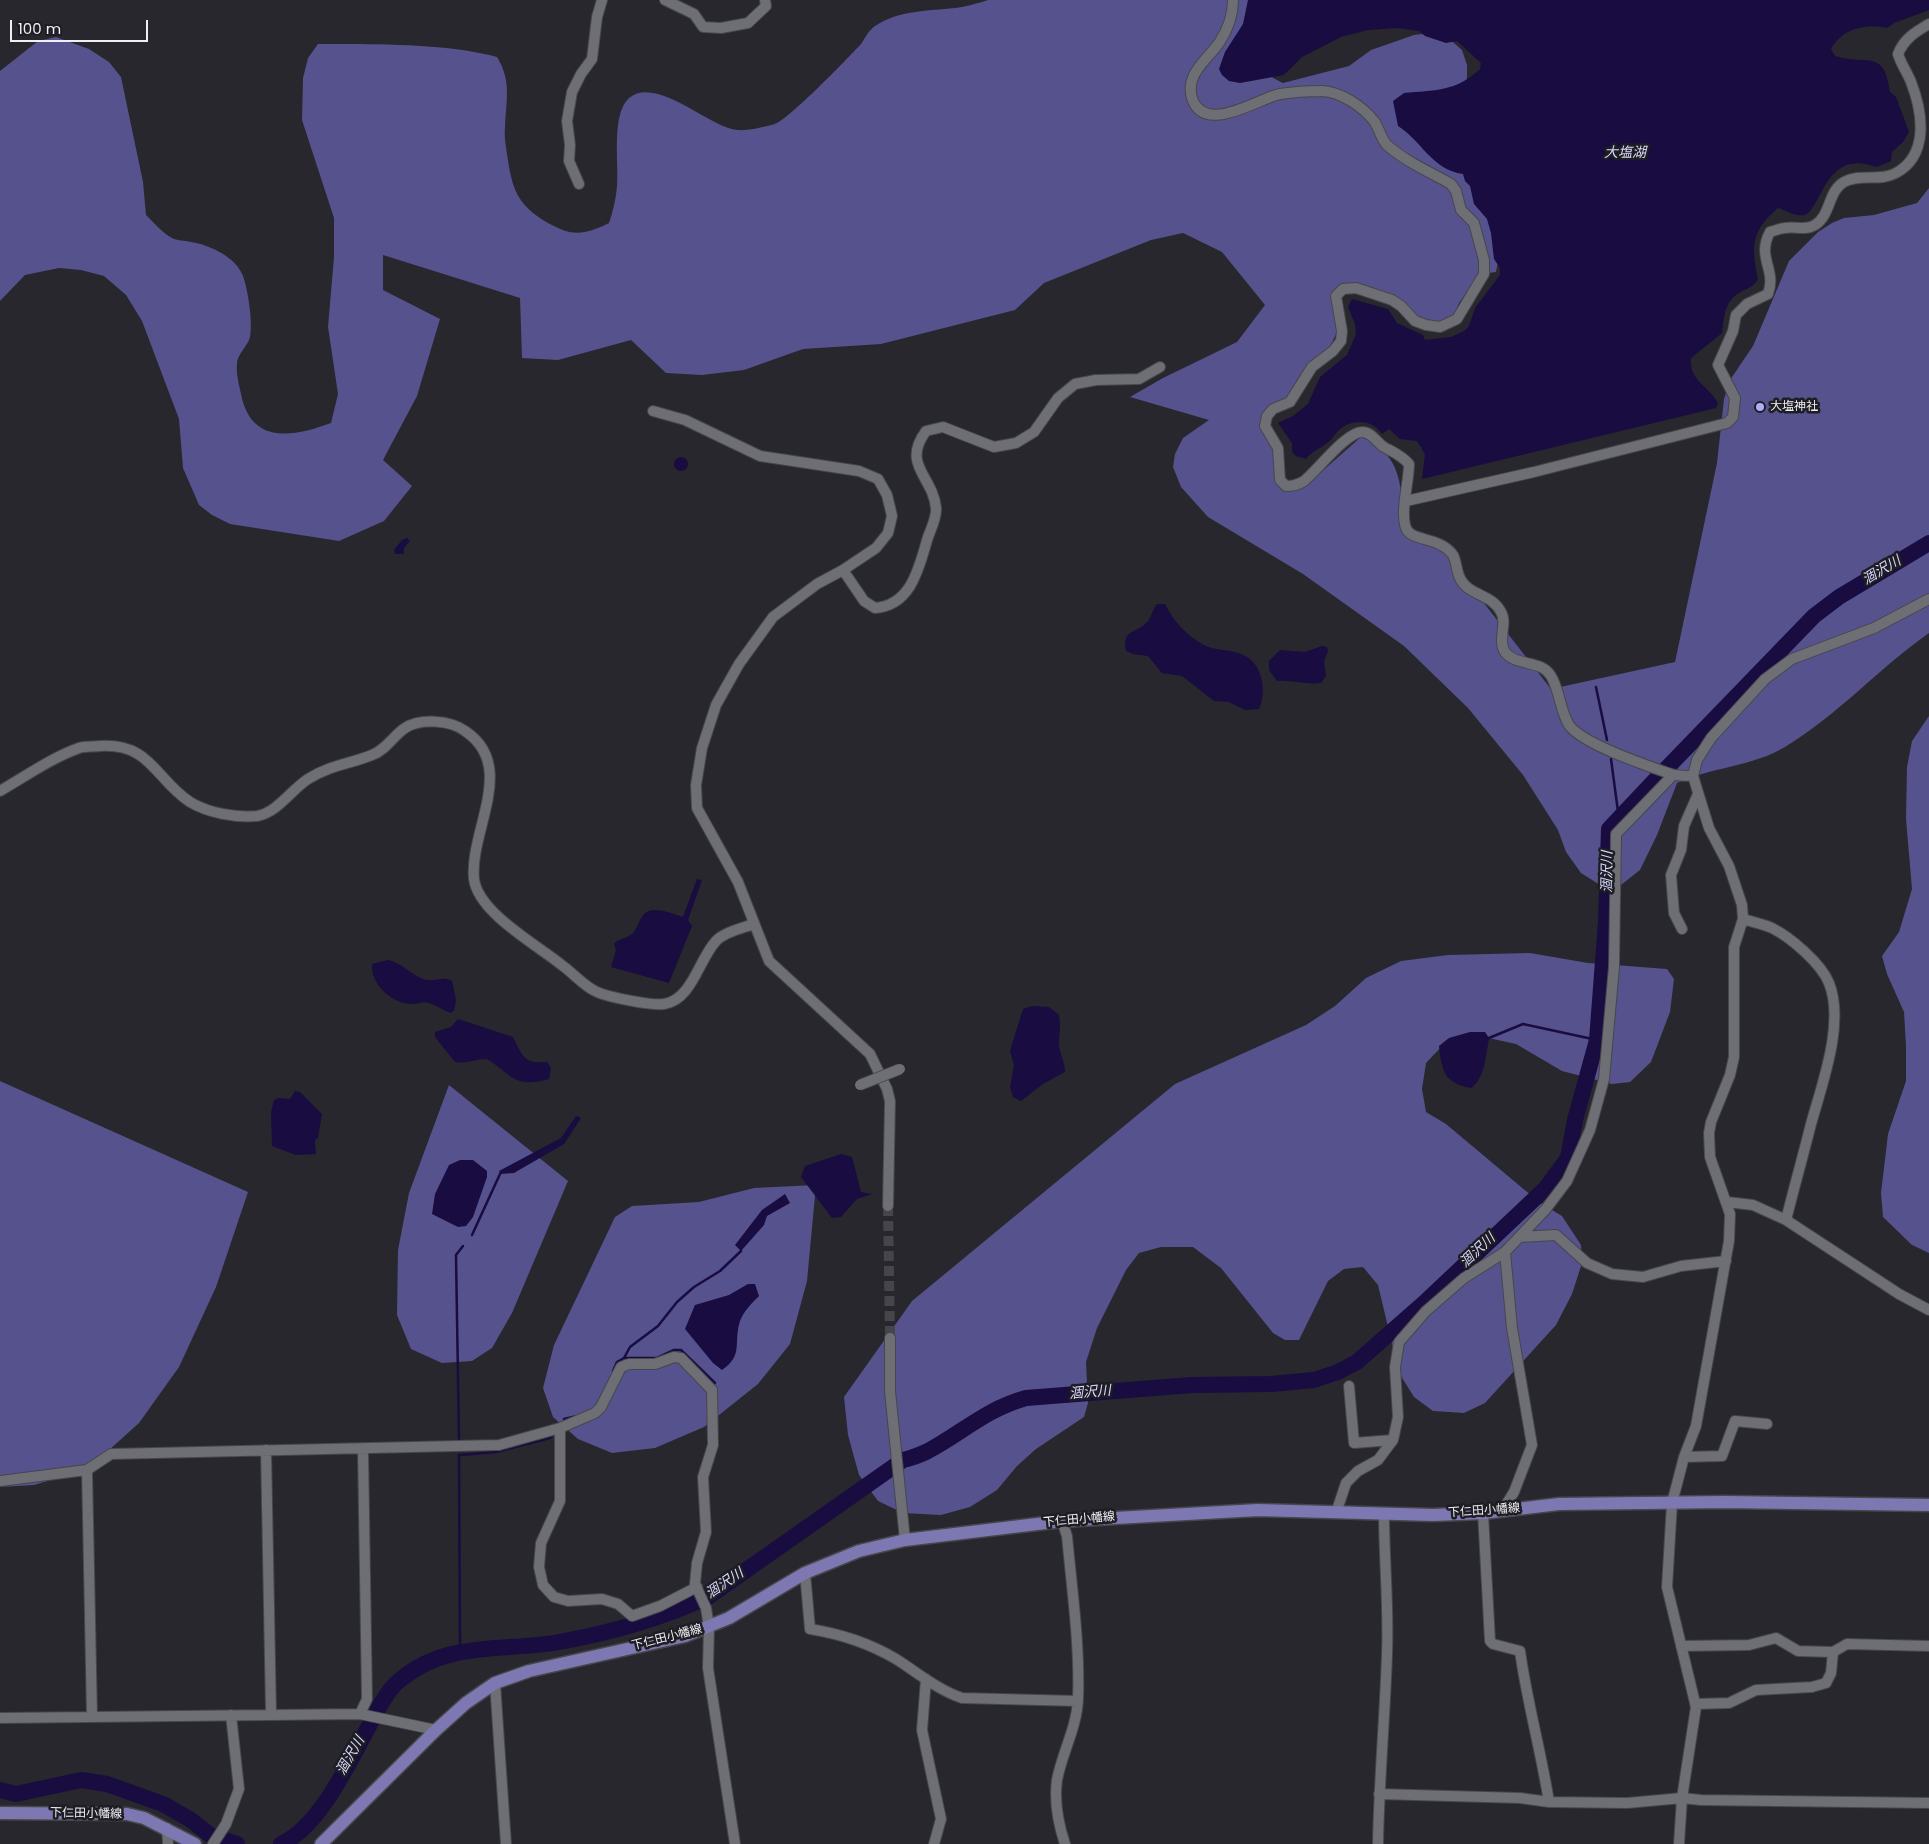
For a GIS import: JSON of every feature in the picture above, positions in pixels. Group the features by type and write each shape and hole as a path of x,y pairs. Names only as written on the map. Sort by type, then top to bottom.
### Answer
{"main road":[{"name":"下仁田小幡線","path":"321,1844 436,1730 466,1703 495,1683 529,1671 685,1636 709,1627 805,1572 858,1551 905,1540 1062,1521 1249,1510 1384,1514 1483,1513 1559,1504 1929,1505"},
{"name":"下仁田小幡線","path":"0,1813 127,1814 144,1818 167,1828 195,1844"}],"street":[{"path":"579,184 569,162 570,145 567,121 572,92 581,74 592,59 597,17 602,0"},
{"path":"665,0 694,14 703,27 721,28 748,23 766,6 765,0"},
{"path":"1233,0 1229,23 1220,42 1197,69 1192,81 1193,100 1200,109 1212,115 1229,114 1280,94 1323,91 1340,94 1372,119 1384,142 1451,184 1456,191 1461,210 1474,223 1482,245 1484,274 1457,319 1440,327 1415,322 1401,306 1392,300 1356,288 1343,289 1336,296 1342,331 1341,340 1333,351 1312,367 1290,402 1273,410 1267,416 1265,426 1278,448 1280,480 1286,486 1304,481 1326,457 1355,433 1370,434 1381,445 1402,456 1408,464 1404,517 1406,529 1410,535 1444,545 1454,556 1461,580 1471,590 1483,594 1495,603 1503,613 1502,643 1505,652 1513,658 1541,666 1551,675 1569,725 1579,735 1673,774 1693,776"},
{"path":"1406,501 1534,472 1727,423 1733,417 1735,398 1718,365 1730,340 1736,315 1747,304 1768,294 1772,285 1764,252 1765,242 1770,232 1785,228 1802,229 1815,225 1826,213 1833,195 1843,182 1854,178 1882,178 1896,173 1916,155 1922,142 1920,112 1911,81 1898,54 1902,44 1909,37 1929,24"},
{"path":"843,570 864,601 875,608 895,602 907,593 917,574 937,510 934,496 919,469 915,452 919,440 926,431 944,427 994,448 1016,444 1034,432 1058,398 1075,384 1096,380 1139,379 1160,367"},
{"path":"653,411 685,420 760,456 859,471 878,479 887,495 892,516 888,533 876,548 843,570 817,584 773,617 739,664 716,705 702,748 696,785 697,808 738,882 769,961 870,1054 887,1089 890,1101 888,1206"},
{"path":"1679,1844 1682,1798 1695,1704 1667,1587 1672,1503 1684,1457 1696,1426 1729,1241 1730,1214 1710,1157 1709,1133 1711,1122 1730,1075 1734,1057 1734,946 1743,920 1742,904 1729,866 1709,828 1693,776 1697,760 1711,738 1765,678 1792,659 1874,628 1929,598"},
{"path":"0,791 49,762 82,747 116,746 125,747 145,758 190,802 214,812 260,815 280,802 307,779 340,764 374,755 405,728 420,723 447,723 465,730 480,744 492,774 476,857 474,881 484,900 501,921 596,992 652,1005 672,1002 683,994 718,938 754,924"},
{"path":"1336,1513 1346,1483 1358,1471 1378,1460 1393,1440 1398,1417 1395,1367 1399,1342 1426,1311 1464,1278 1505,1252 1545,1210 1567,1181 1590,1130 1604,1078 1614,967 1616,834 1673,774"},
{"path":"1682,929 1674,913 1671,875 1682,850 1684,826 1698,794"},
{"path":"1743,920 1771,928 1797,945 1822,971 1829,982 1834,1003 1834,1030 1826,1069 1786,1220"},
{"path":"860,1085 900,1069"},
{"path":"1727,1202 1753,1205 1786,1220 1899,1294 1929,1310"},
{"path":"1519,1237 1556,1235 1587,1263 1612,1274 1643,1277 1681,1266 1726,1261"},
{"path":"1502,1511 1514,1492 1532,1446 1512,1328 1505,1252"},
{"path":"890,1338 890,1391 905,1540"},
{"path":"0,1481 87,1470 111,1454 266,1450 362,1450 499,1445 560,1428 595,1413 601,1407 621,1367 629,1364 655,1364 674,1357 681,1358 712,1390 713,1444 703,1477 706,1532 697,1563 699,1591 706,1608 709,1627 708,1668 735,1844"},
{"path":"1349,1386 1354,1443 1393,1440"},
{"path":"1684,1457 1722,1456 1735,1421 1767,1424"},
{"path":"560,1428 560,1502 541,1544 539,1567 543,1585 554,1597 568,1601 602,1599 618,1604 632,1616 699,1591"},
{"path":"266,1450 271,1714"},
{"path":"362,1450 368,1699 362,1714"},
{"path":"87,1470 92,1717"},
{"path":"1483,1513 1490,1641 1493,1644 1520,1651 1526,1693 1541,1751 1549,1802"},
{"path":"1378,1844 1387,1656 1388,1594 1384,1514"},
{"path":"1062,1521 1068,1545 1077,1657 1078,1701 1057,1780 1057,1818 1065,1844"},
{"path":"805,1572 810,1629 859,1640 895,1659 948,1694 962,1698 1078,1701"},
{"path":"1681,1646 1749,1644 1776,1638 1798,1651 1833,1652 1847,1644 1929,1646"},
{"path":"1695,1704 1729,1702 1756,1690 1812,1687 1826,1683 1831,1673 1833,1652"},
{"path":"926,1679 922,1730 942,1818 934,1844"},
{"path":"495,1683 506,1844"},
{"path":"0,1718 362,1714 436,1730"},
{"path":"213,1844 226,1824 239,1789 231,1715"},
{"path":"1379,1794 1455,1798 1520,1798 1549,1802 1627,1803 1682,1798 1701,1800 1929,1803"},
{"path":"167,1828 168,1844"}],"shaded area":[{"path":"988,0 1278,0 1265,66 1273,78 1283,83 1349,66 1371,50 1414,35 1432,33 1447,37 1462,50 1467,65 1464,92 1432,153 1436,161 1479,181 1502,242 1496,272 1480,274 1459,303 1454,315 1437,323 1416,318 1399,300 1339,286 1337,332 1330,347 1300,375 1287,398 1264,413 1283,491 1303,488 1361,437 1375,444 1385,453 1397,474 1400,486 1400,527 1409,537 1441,548 1551,689 1675,662 1717,463 1724,399 1730,380 1753,346 1789,261 1818,232 1832,223 1844,218 1874,215 1917,203 1929,188 1929,633 1823,721 1785,747 1759,759 1704,773 1677,783 1657,835 1640,870 1621,885 1600,885 1581,873 1566,852 1558,830 1523,775 1468,708 1404,646 1303,574 1208,517 1181,487 1173,467 1175,454 1183,438 1209,420 1130,397 1163,378 1237,342 1265,305 1222,252 1183,233 1151,240 1044,283 1015,310 881,344 803,349 744,370 702,375 666,373 631,340 558,360 522,358 520,298 383,255 383,290 440,319 417,396 383,460 412,486 384,521 339,541 230,524 212,515 199,505 183,468 179,419 142,321 126,295 104,276 81,270 59,268 25,275 0,301 0,71 38,41 56,37 89,49 109,62 121,77 143,182 146,215 172,238 214,249 235,263 240,269 247,289 251,323 249,340 237,360 237,375 241,394 246,410 254,422 264,429 276,433 288,433 302,432 331,423 338,394 328,327 334,257 334,218 302,120 303,78 308,58 318,44 385,44 432,47 477,52 497,57 505,74 507,100 505,141 511,177 518,195 529,210 548,223 565,231 578,233 609,223 617,186 618,127 623,105 629,98 640,93 653,93 668,97 725,127 737,130 775,124 793,111 832,74 861,44 875,26 904,14 972,5"},
{"path":"1929,716 1929,1253 1912,1245 1883,1217 1881,1193 1888,1134 1906,1081 1904,1012 1887,974 1882,956 1899,932 1912,889 1906,819 1907,767 1912,741"},
{"path":"1530,953 1588,963 1667,969 1674,979 1670,1012 1651,1062 1630,1082 1612,1084 1562,1071 1516,1044 1470,1034 1446,1042 1426,1063 1422,1089 1426,1112 1446,1124 1539,1202 1562,1216 1581,1245 1582,1263 1572,1294 1556,1325 1485,1403 1464,1413 1433,1411 1414,1397 1399,1373 1378,1285 1363,1267 1344,1269 1328,1281 1299,1340 1285,1340 1273,1333 1221,1268 1193,1247 1161,1247 1139,1253 1126,1270 1097,1328 1086,1362 1088,1403 1084,1417 1036,1449 1017,1466 997,1490 970,1507 941,1515 903,1513 878,1501 859,1475 848,1435 844,1397 912,1301 1175,1084 1306,1025 1335,1006 1366,978 1401,961 1448,955"},
{"path":"0,1081 248,1192 216,1287 179,1367 139,1423 88,1469 34,1485 0,1487"},
{"path":"449,1085 568,1181 512,1313 492,1348 472,1361 442,1363 411,1349 397,1315 398,1250 409,1193"},
{"path":"816,1185 807,1281 790,1344 758,1384 704,1427 655,1448 612,1453 578,1439 553,1417 543,1388 554,1345 615,1217 632,1206 699,1202 754,1188"}],"water":[{"name":"大塩湖","path":"1248,0 1929,0 1929,10 1894,23 1887,28 1863,27 1855,29 1842,36 1831,49 1835,56 1873,61 1884,69 1890,92 1896,97 1909,132 1903,142 1892,152 1891,161 1876,167 1859,163 1845,166 1835,172 1827,182 1810,211 1801,215 1778,208 1762,224 1755,240 1754,248 1758,279 1752,286 1739,293 1730,301 1723,322 1722,333 1691,358 1693,372 1718,403 1716,408 1422,479 1425,454 1417,441 1400,439 1389,429 1382,434 1373,425 1367,423 1355,422 1349,424 1338,431 1329,442 1306,459 1296,456 1292,452 1292,443 1278,423 1293,416 1308,404 1320,377 1347,355 1356,334 1355,324 1348,307 1352,299 1388,309 1397,323 1423,335 1425,340 1451,337 1464,331 1469,326 1475,308 1500,275 1500,268 1494,259 1491,233 1487,219 1474,204 1470,186 1465,181 1463,174 1443,167 1398,126 1393,101 1404,93 1453,86 1471,77 1480,69 1481,63 1457,41 1446,43 1425,36 1419,31 1397,28 1368,30 1341,37 1302,57 1284,75 1240,83 1229,81 1222,75 1219,69 1225,52 1243,24"},
{"path":"681,457 686,459 688,464 686,469 681,471 676,469 674,464 676,459"},
{"path":"407,538 410,541 404,548 404,554 395,554 394,550 402,540"},
{"path":"1157,604 1165,604 1181,628 1204,645 1241,654 1254,663 1263,686 1259,709 1245,710 1229,702 1214,701 1182,676 1162,673 1148,656 1126,651 1126,638 1131,632 1148,621"},
{"path":"1322,646 1327,647 1328,651 1324,661 1326,676 1321,683 1277,681 1269,670 1269,661 1280,650 1305,652"},
{"path":"697,879 702,880 688,920 692,926 669,983 611,967 616,950 614,944 630,936 646,913 656,910 683,917"},
{"path":"388,960 423,979 446,979 452,981 456,1000 454,1011 450,1013 427,1002 405,1003 384,992 372,972 372,964"},
{"path":"1032,1006 1049,1007 1059,1015 1059,1047 1065,1072 1043,1084 1021,1101 1013,1097 1010,1087 1014,1065 1010,1051 1023,1009"},
{"path":"458,1019 513,1037 522,1054 528,1060 547,1062 551,1068 549,1079 537,1082 520,1081 508,1075 487,1059 455,1062 435,1037 435,1032 451,1027"},
{"path":"1470,1032 1485,1032 1489,1038 1482,1072 1476,1084 1471,1088 1455,1083 1446,1074 1441,1062 1439,1046 1449,1038"},
{"path":"295,1091 300,1092 322,1114 318,1138 315,1140 316,1154 296,1155 272,1146 271,1112 274,1100 278,1098 290,1099"},
{"path":"576,1116 581,1118 564,1144 514,1173 500,1174 499,1171 561,1138"},
{"path":"841,1154 852,1157 861,1192 872,1194 857,1199 841,1217 832,1218 801,1177 805,1166"},
{"path":"460,1160 473,1160 487,1171 487,1177 473,1217 466,1226 458,1227 432,1214 435,1194 449,1165"},
{"path":"785,1194 790,1203 767,1216 764,1225 741,1251 735,1245 762,1210"},
{"path":"748,1284 755,1284 759,1296 741,1318 736,1354 722,1370 713,1363 685,1329 695,1305 729,1295"}],"waterway":[{"name":"涸沢川","path":"1665,770 1814,616 1839,597 1929,543"},
{"path":"1596,687 1607,740"},
{"path":"1611,759 1619,819"},
{"name":"涸沢川","path":"281,1844 296,1835 323,1806 392,1687 418,1667 456,1653 538,1645 597,1634 635,1624 690,1605 708,1597 903,1460 928,1451 999,1408 1026,1398 1192,1385 1271,1384 1314,1380 1338,1372 1357,1362 1424,1303 1546,1188 1568,1158 1575,1120 1597,1040 1606,922 1609,829 1658,777"},
{"path":"1489,1038 1523,1024 1597,1040"},
{"path":"472,1235 500,1174"},
{"path":"459,1440 456,1255 463,1246"},
{"path":"613,1371 617,1362 624,1358 630,1347 658,1326 677,1302 694,1287 720,1271 741,1251"},
{"path":"624,1358 657,1358 674,1350 681,1350 715,1383"},
{"path":"564,1419 577,1416"},
{"path":"459,1455 496,1452 550,1438 553,1434"},
{"path":"459,1455 460,1651"},
{"name":"涸沢川","path":"0,1790 16,1794 81,1780 107,1784 163,1804 191,1820 210,1835 237,1844"}],"tunnel":[{"path":"888,1206 890,1338"}],"place":[{"name":"大塩神社","path":"1760,407"}]}
